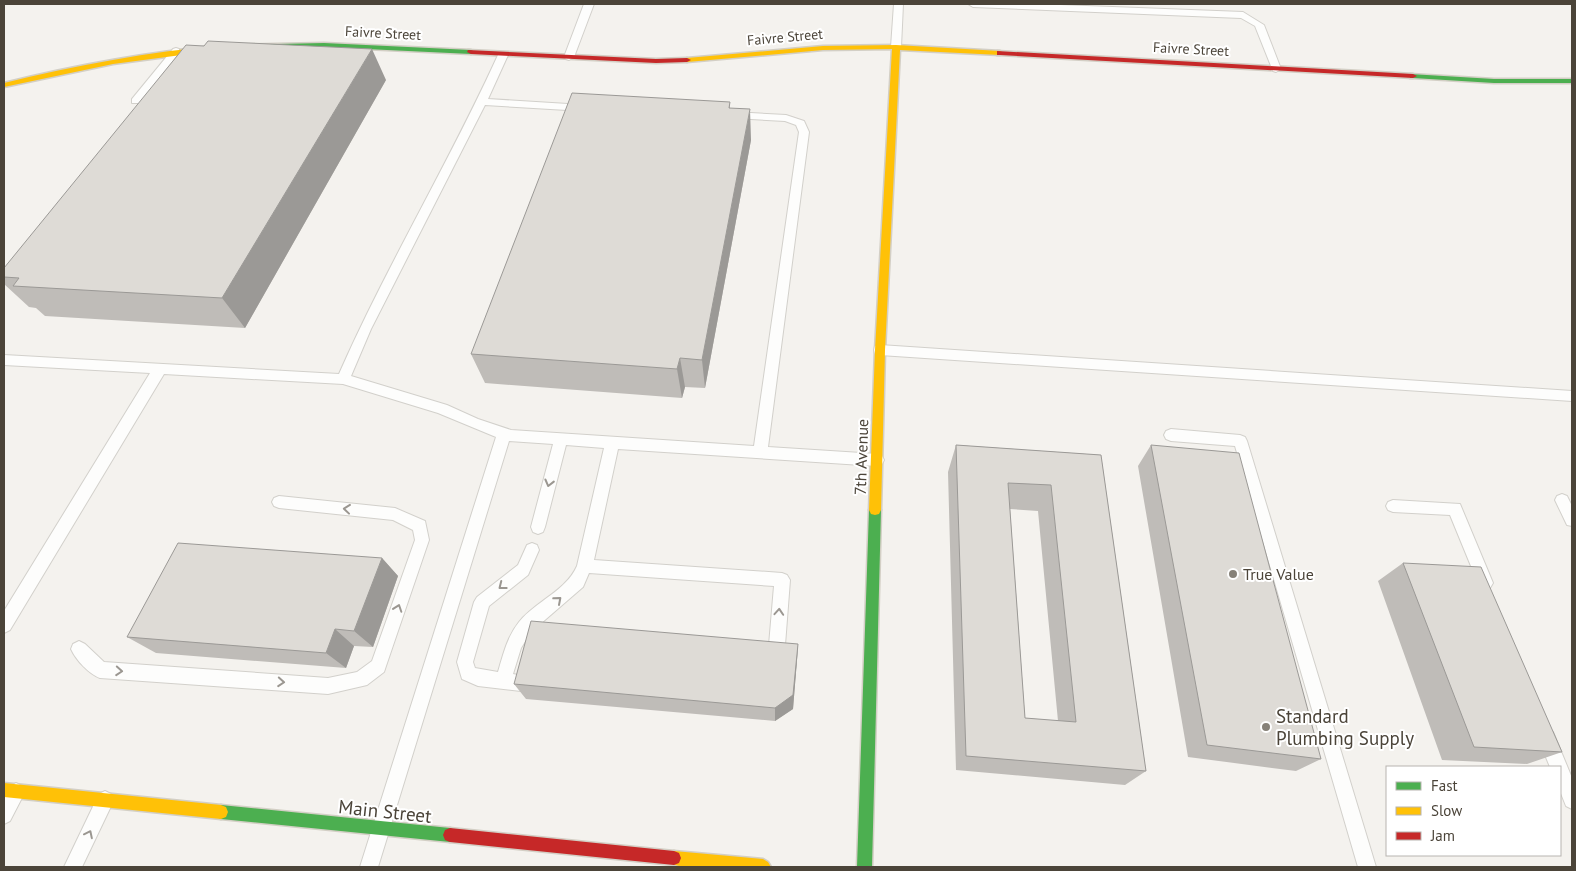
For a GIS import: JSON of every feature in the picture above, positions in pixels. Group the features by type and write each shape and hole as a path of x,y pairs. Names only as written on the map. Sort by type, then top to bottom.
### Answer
{"street":[{"name":"Faivre Street","path":"4,85 63,70 176,51 242,45 324,45 570,58 674,60 710,59 823,48 896,47 1494,81 1572,81"},
{"name":"7th Avenue","path":"864,867 880,350 896,47"},
{"name":"Main Street","path":"10,790 381,828 627,860 763,867"}],"lane":[{"path":"570,58 589,4"},
{"path":"896,47 898,4"},
{"path":"973,4 1243,15 1259,25 1276,69"},
{"path":"1210,4 1213,14"},
{"path":"136,101 176,51"},
{"path":"343,378 365,329 482,102 503,55"},
{"path":"482,102 599,108"},
{"path":"717,114 786,118 800,123 804,132 760,453"},
{"path":"880,350 1572,396"},
{"path":"4,360 343,378 442,409 473,423 511,436 877,460"},
{"path":"4,625 160,369"},
{"path":"369,867 504,434"},
{"path":"1171,435 1240,441 1367,867"},
{"path":"538,527 561,440"},
{"path":"502,681 514,645 525,627 578,582 585,566 612,443"},
{"path":"1562,500 1572,520"},
{"path":"79,649 100,670 328,686 361,679 378,666 422,540 420,526 395,514 279,502"},
{"path":"1393,506 1455,509 1492,601"},
{"path":"522,683 478,678 468,673 465,662 482,602 523,570 532,550"},
{"path":"585,566 782,580 777,645"},
{"path":"1541,721 1559,766"},
{"path":"1561,771 1572,800"},
{"path":"4,815 10,790"},
{"path":"73,867 105,800"}],"building":[{"path":"208,41 372,49 222,298 13,286 19,278 4,277 4,268 186,45 204,46"},
{"path":"572,93 730,102 729,108 750,109 702,360 680,358 677,369 471,354"},
{"path":"956,445 1101,455 1146,771 966,756","holes":["1008,483 1051,485 1076,722 1025,718"]},
{"path":"1151,445 1239,453 1321,759 1207,745"},
{"path":"178,543 382,558 354,631 335,629 326,653 127,637"},
{"path":"1403,563 1481,567 1562,752 1474,747"},
{"path":"531,621 798,644 793,695 775,708 514,684"}],"traffic: fast":[{"path":"224,47 324,45 471,52"},
{"path":"1413,76 1494,81 1572,81"},
{"path":"864,867 875,510"},
{"path":"221,812 450,835"}],"traffic: slow":[{"path":"4,85 58,72 113,62 224,47"},
{"path":"687,60 823,48 896,47 1000,53"},
{"path":"875,510 880,350 896,47"},
{"path":"4,790 221,812"},
{"path":"674,858 763,867"}],"traffic: jam":[{"path":"471,52 656,61 687,60"},
{"path":"1000,53 1413,76"},
{"path":"450,835 674,858"}],"place":[{"name":"True Value","path":"1233,574"},
{"name":"Standard Plumbing Supply","path":"1266,727"}]}
